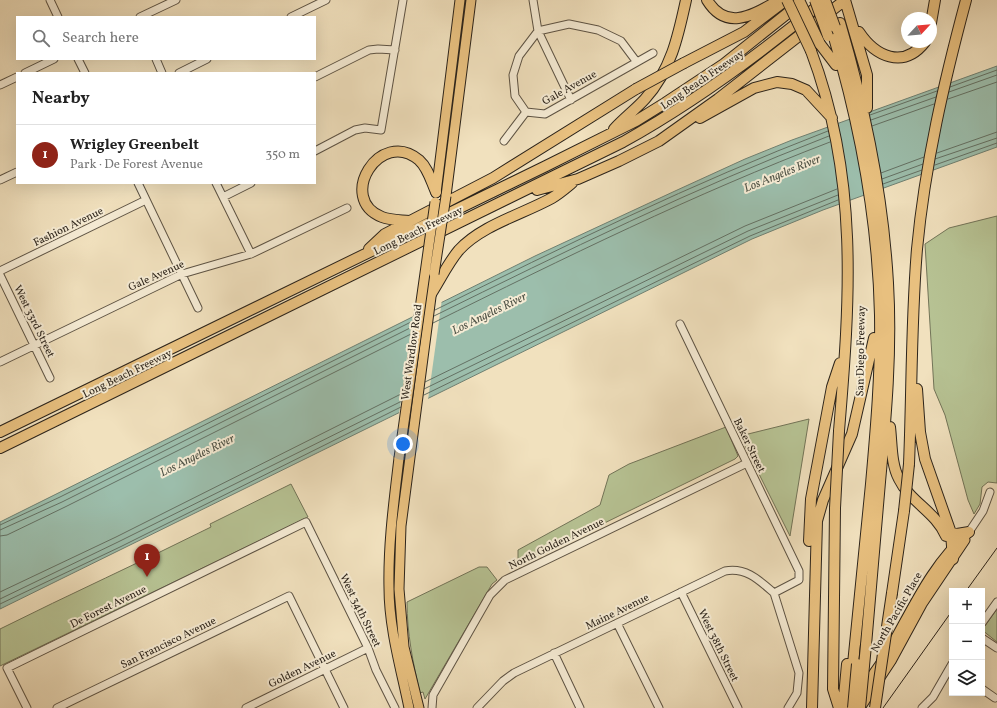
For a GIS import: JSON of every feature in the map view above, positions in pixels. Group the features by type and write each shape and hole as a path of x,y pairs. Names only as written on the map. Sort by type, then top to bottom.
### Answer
{"highway":[{"path":"610,134 627,114 644,100 661,80 675,47 686,0"},
{"path":"707,0 718,13 738,19 751,16 780,0"},
{"path":"361,256 385,234 409,220 493,178 636,88 744,32 787,0 811,51 824,90 832,118 845,194 849,272 835,508 833,689 839,708"},
{"path":"800,0 820,44 836,65"},
{"name":"Long Beach Freeway","path":"0,432 610,134 659,107 718,68 804,0"},
{"name":"San Diego Freeway","path":"815,0 834,30 848,81 862,184 889,309 888,404 860,708"},
{"path":"821,0 834,30"},
{"path":"825,0 834,30"},
{"name":"Long Beach Freeway","path":"0,448 616,146 681,109 757,55 825,0"},
{"name":"San Diego Freeway","path":"832,0 836,65 848,81 867,124 881,204 871,425 843,708"},
{"path":"677,129 845,0 867,74 867,124"},
{"path":"933,12 936,0"},
{"path":"875,708 904,511 909,464 917,249 924,188 935,124 966,0"},
{"path":"852,22 869,46 885,55 898,58 909,55 919,48"},
{"path":"515,196 578,179 642,150 677,129 728,104 762,85 777,82 792,84 811,95 832,118"},
{"path":"409,220 381,217 368,205 362,188 364,175 371,164 387,153 408,154 419,160 424,165 435,197"},
{"path":"431,294 458,251 474,237 553,197 578,179"},
{"path":"850,708 878,442 883,368 878,256"},
{"path":"812,708 815,532 819,511 852,434 874,338"},
{"path":"813,624 809,532 810,506 832,388 845,348"},
{"path":"912,364 917,383 920,432 925,459 947,532 952,554"},
{"path":"888,404 894,466 899,480 905,488 936,518 947,532 957,534 969,532"}],"main road":[{"name":"West Wardlow Road","path":"409,708 394,636 389,589 391,525 460,0"},
{"name":"West Wardlow Road","path":"418,708 404,647 399,589 401,526 431,294 446,196 470,0"},
{"name":"North Pacific Place","path":"850,708 884,657 916,599 952,554 964,544 969,532"},
{"name":"North Pacific Place","path":"860,708 891,661 922,604 952,554"}],"street":[{"path":"50,0 58,16"},
{"path":"142,16 176,0"},
{"path":"294,16 326,0"},
{"path":"316,150 355,130 365,128 381,130 403,0"},
{"path":"533,0 538,31 572,100"},
{"path":"504,140 526,112 514,96 513,75 519,56 538,31 569,24 598,30 621,41 636,61"},
{"path":"316,76 369,50 395,50"},
{"name":"Gale Avenue","path":"526,112 546,114 636,61 653,53"},
{"path":"27,72 52,60"},
{"path":"78,60 84,72"},
{"path":"156,60 162,72"},
{"path":"181,72 205,60"},
{"path":"0,85 16,77"},
{"path":"0,180 16,172"},
{"path":"138,184 198,308"},
{"path":"216,184 251,254"},
{"path":"223,197 249,184"},
{"name":"Fashion Avenue","path":"0,271 146,200"},
{"name":"Gale Avenue","path":"0,362 182,274 251,254 347,208"},
{"name":"West 33rd Street","path":"0,275 50,378"},
{"name":"Baker Street","path":"680,324 797,566 800,576 795,583 774,593"},
{"name":"North Golden Avenue","path":"431,706 433,695 490,595 505,580 747,463"},
{"name":"North Pacific Place","path":"969,532 983,511 990,492"},
{"name":"West 34th Street","path":"306,522 368,648 376,670 395,708"},
{"name":"De Forest Avenue","path":"27,708 7,668 306,522"},
{"name":"Maine Avenue","path":"477,708 503,681 514,673 725,570 742,570 750,574 774,593"},
{"name":"West 38th Street","path":"681,592 738,708"},
{"path":"774,593 799,673 799,687 788,708"},
{"name":"San Francisco Avenue","path":"57,708 289,596 325,669"},
{"path":"985,619 997,602"},
{"path":"617,623 659,708"},
{"path":"985,640 997,648"},
{"name":"Golden Avenue","path":"246,708 368,648"},
{"path":"554,654 580,708"},
{"path":"325,669 344,708"},
{"path":"922,708 933,697 949,669"},
{"path":"985,691 995,698"}],"shaded area":[{"path":"997,216 997,483 988,482 982,487 980,504 974,514 968,500 945,415 934,389 925,244 949,228"},
{"path":"809,419 790,536 740,436"},
{"path":"726,427 738,456 735,459 523,563 518,559 518,550 600,505 609,475 629,464"},
{"path":"291,484 308,517 0,666 0,629 211,527 210,524"},
{"path":"479,567 487,567 497,580 492,584 425,699 423,692 420,693 413,659 409,637 407,602"},
{"path":"997,609 997,642 985,632 985,626"}],"water":[{"name":"Los Angeles River","path":"997,66 997,147 823,210 752,239 0,609 0,522 535,256 675,191 745,159 792,140"}],"pier":[{"path":"442,299 428,400 399,414 413,314"}],"tram line":[{"path":"968,588 997,548"},
{"path":"883,708 949,615"}],"place":[{"name":"Wrigley Greenbelt","path":"147,577"}]}
